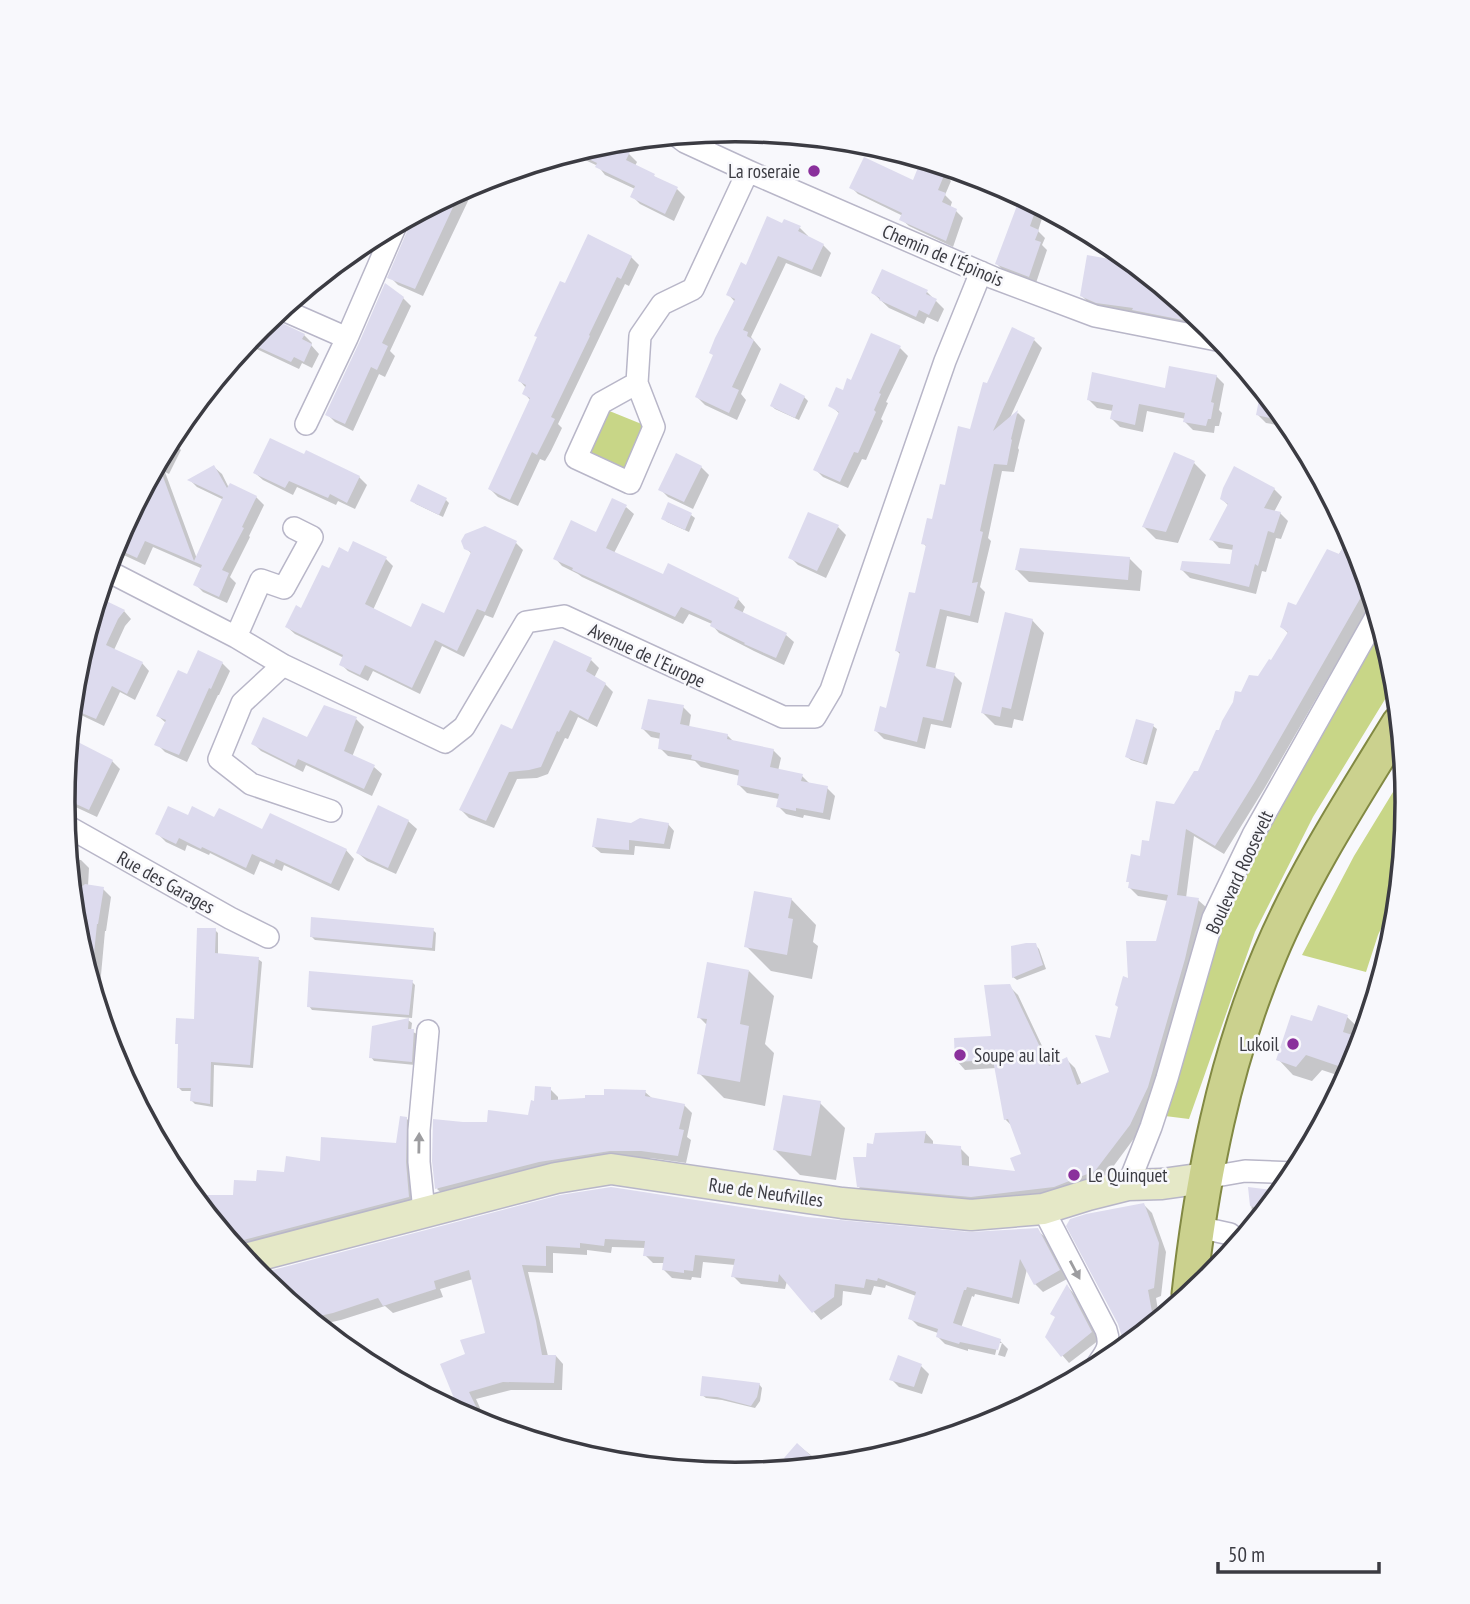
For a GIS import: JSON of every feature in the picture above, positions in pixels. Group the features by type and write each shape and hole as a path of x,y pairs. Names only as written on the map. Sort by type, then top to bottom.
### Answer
{"main road":[{"path":"1191,1279 1205,1178 1231,1061 1270,954 1312,869 1391,737"},
{"name":"Rue de Neufvilles","path":"256,1256 556,1178 611,1169 855,1205 971,1215 1043,1209 1128,1185 1205,1178"}],"street":[{"name":"Chemin de l'Épinois","path":"690,144 981,272 1095,316 1204,338"},
{"path":"637,383 601,403 576,458 629,483 654,427 637,383 640,336 662,304 693,289 748,172"},
{"path":"306,424 389,240"},
{"name":"Avenue de l'Europe","path":"116,575 236,637 283,665 445,743 464,727 526,622 564,616 783,717 815,717 831,690 946,361 981,272"},
{"path":"292,314 346,338"},
{"path":"236,637 261,580 285,588 312,537 294,528"},
{"name":"Boulevard Roosevelt","path":"1128,1185 1167,1078 1213,918 1253,835 1371,626"},
{"path":"283,665 242,703 219,759 251,784 331,811"},
{"name":"Rue des Garages","path":"76,832 268,937"},
{"path":"424,1211 419,1130 428,1031"},
{"name":"Rue de Neufvilles","path":"1205,1178 1245,1171 1281,1172"},
{"path":"1043,1209 1106,1330 1110,1341 1108,1347"},
{"path":"1198,1227 1232,1236"}],"green space":[{"path":"607,410 644,425 624,470 586,452"},
{"path":"1374,639 1386,698 1313,817 1255,932 1189,1119 1165,1116 1222,919 1253,854"},
{"path":"1394,790 1389,888 1383,924 1366,972 1302,955 1354,856"}],"building":[{"path":"629,151 626,160 678,187 665,214 630,197 635,186 595,167 597,163 589,159"},
{"path":"864,157 913,180 918,168 944,176 938,190 946,193 942,202 957,209 946,241 899,220 902,213 849,188"},
{"path":"454,205 415,289 387,278 408,229"},
{"path":"1017,206 1034,214 1030,226 1039,230 1035,240 1041,242 1029,277 995,264"},
{"path":"767,216 782,223 784,219 801,226 798,231 824,244 812,270 778,256 743,330 754,340 732,387 739,390 729,413 695,397 713,355 709,353 715,338 735,299 726,295 741,262 746,265"},
{"path":"588,234 632,256 621,279 617,277 589,335 551,417 555,419 537,455 532,452 510,500 488,489 530,398 522,394 526,385 518,381 537,337 534,336 560,281 565,283"},
{"path":"1087,255 1110,259 1186,321 1132,310 1133,308 1096,303 1080,296"},
{"path":"882,269 928,290 926,294 937,299 929,315 919,310 916,317 879,300 880,298 871,293"},
{"path":"385,283 404,297 382,343 388,346 377,370 371,367 345,424 325,415"},
{"path":"281,323 305,334 302,339 312,344 304,362 294,357 291,362 257,347"},
{"path":"1012,327 1035,338 993,431 1018,410 1007,465 994,464 980,531 983,532 972,583 978,582 970,616 940,609 926,666 955,673 943,721 923,717 917,742 874,731 880,706 886,708 900,652 895,651 909,592 915,593 926,545 921,544 927,518 932,519 940,484 945,485 958,426 970,429 983,382 987,383"},
{"path":"871,333 901,346 879,393 881,394 874,410 876,412 858,453 854,452 840,482 813,470 839,412 828,406 836,387 843,390 847,378 851,380"},
{"path":"1169,366 1217,375 1211,402 1214,403 1211,419 1208,419 1206,426 1183,422 1185,413 1139,404 1135,425 1110,419 1113,405 1087,400 1092,372 1165,388"},
{"path":"780,383 805,396 795,418 770,406"},
{"path":"1259,401 1272,418 1256,415"},
{"path":"270,438 304,454 306,450 360,476 347,503 330,494 328,498 289,481 285,488 253,473"},
{"path":"1174,452 1195,461 1166,532 1142,527"},
{"path":"676,453 702,466 684,502 658,490"},
{"path":"214,465 227,488 230,483 257,496 222,570 229,573 219,597 193,585 202,565 145,541 137,558 124,552 162,475 194,561 223,497 187,480"},
{"path":"1234,466 1275,488 1264,508 1281,512 1274,533 1268,531 1249,587 1180,570 1182,561 1230,564 1233,545 1209,540 1228,504 1220,499"},
{"path":"418,484 447,498 439,515 410,501"},
{"path":"612,498 627,505 606,548 663,574 668,563 739,598 734,608 787,633 776,658 710,626 712,621 681,607 675,617 553,559 571,520 596,532"},
{"path":"668,502 692,513 685,530 661,519"},
{"path":"808,512 839,525 817,571 788,558"},
{"path":"485,526 517,541 485,612 477,609 457,651 435,640 412,688 365,665 360,675 339,665 343,655 285,627 296,605 301,608 322,565 329,568 339,547 348,552 353,541 387,557 365,604 411,627 422,603 444,613 471,552 464,549 461,541 465,534"},
{"path":"1343,547 1362,596 1215,846 1186,829 1177,895 1199,898 1185,959 1148,1087 1130,1125 1095,1171 1054,1187 971,1197 857,1187 853,1157 866,1157 867,1143 873,1144 875,1133 926,1131 924,1143 961,1146 962,1165 1015,1171 1010,1158 1021,1154 1008,1119 1004,1120 993,1060 955,1062 954,1038 991,1036 984,985 1010,984 1049,1066 1067,1057 1077,1085 1109,1072 1095,1035 1110,1038 1123,976 1128,978 1126,941 1156,941 1168,895 1128,888 1129,882 1126,882 1131,854 1140,856 1142,840 1149,841 1156,801 1174,804 1194,771 1198,771 1216,730 1219,730 1233,702 1235,691 1241,692 1249,675 1258,676 1269,659 1271,660 1288,632 1280,627 1288,602 1296,605 1327,549 1339,554"},
{"path":"1020,548 1130,557 1128,580 1015,570"},
{"path":"107,601 125,610 106,645 143,662 127,694 112,686 96,719 81,713 88,673"},
{"path":"1005,612 1033,619 1011,709 1002,707 1000,717 981,713"},
{"path":"554,640 592,658 586,671 606,683 588,720 570,710 541,767 509,772 486,821 459,810 501,724 512,729"},
{"path":"198,650 223,662 179,755 154,745 166,720 156,716 178,670 187,674"},
{"path":"648,699 684,705 680,724 728,734 727,739 774,749 770,767 803,774 801,781 828,786 823,813 776,807 779,794 737,785 739,770 691,759 692,755 658,749 660,733 641,729"},
{"path":"324,705 357,717 344,751 375,765 364,789 298,759 295,766 251,744 263,717 307,737"},
{"path":"1136,719 1154,724 1143,763 1125,757"},
{"path":"79,742 113,760 89,810 75,804"},
{"path":"378,805 409,820 388,868 356,853"},
{"path":"168,806 188,815 192,806 214,817 219,808 262,829 270,813 347,849 331,884 276,859 274,864 252,854 246,868 179,838 176,844 155,834"},
{"path":"597,818 631,823 640,818 669,823 664,844 629,840 629,850 592,847"},
{"path":"85,884 104,887 94,955 88,931 81,887"},
{"path":"754,891 792,898 788,918 793,919 787,955 744,947"},
{"path":"311,917 434,928 432,948 310,937"},
{"path":"197,928 216,928 215,953 259,957 250,1065 211,1062 210,1104 190,1101 191,1088 177,1088 176,1018 194,1019"},
{"path":"1036,943 1043,965 1012,978 1011,946"},
{"path":"707,962 749,970 740,1024 749,1026 740,1082 697,1074 707,1019 697,1018"},
{"path":"309,971 413,980 409,1015 307,1007"},
{"path":"1318,1005 1348,1015 1343,1032 1352,1035 1339,1066 1306,1055 1296,1067 1276,1060 1291,1015 1312,1021"},
{"path":"409,1018 408,1029 414,1029 412,1062 369,1058 372,1026"},
{"path":"535,1086 551,1087 551,1100 604,1095 604,1089 646,1090 645,1096 685,1104 679,1129 684,1130 678,1156 641,1151 610,1151 539,1162 435,1189 432,1161 433,1119 487,1122 488,1110 528,1115 531,1100 534,1101"},
{"path":"783,1095 821,1101 811,1156 773,1150"},
{"path":"400,1116 407,1117 406,1162 409,1197 242,1240 205,1195 233,1195 234,1180 256,1181 257,1170 284,1172 286,1156 320,1161 321,1137 396,1143"},
{"path":"611,1187 807,1217 970,1232 1038,1228 1060,1270 1034,1285 1020,1259 1012,1298 967,1287 964,1290 953,1323 1001,1339 998,1350 960,1342 959,1344 936,1337 938,1329 908,1319 916,1292 878,1278 877,1281 866,1279 864,1288 835,1284 834,1297 812,1313 779,1274 778,1282 731,1277 735,1259 695,1255 693,1271 684,1270 684,1273 662,1270 664,1257 643,1256 645,1241 605,1239 604,1246 580,1243 580,1248 546,1246 546,1266 522,1265 542,1355 556,1355 554,1383 503,1382 469,1392 477,1410 454,1399 440,1364 465,1354 460,1340 485,1333 469,1270 434,1281 436,1289 383,1306 378,1298 321,1316 270,1271 560,1195"},
{"path":"1248,1187 1269,1190 1254,1209 1250,1206"},
{"path":"1144,1203 1159,1243 1154,1288 1148,1290 1152,1313 1122,1336 1118,1324 1066,1226 1070,1219"},
{"path":"1067,1284 1092,1332 1061,1357 1045,1337 1055,1317 1050,1314"},
{"path":"898,1355 922,1364 914,1387 889,1380"},
{"path":"702,1376 760,1383 757,1397 751,1406 717,1397 700,1396"},
{"path":"797,1443 813,1457 785,1459"}],"place":[{"name":"La roseraie","path":"814,171"},
{"name":"Lukoil","path":"1293,1044"},
{"name":"Soupe au lait","path":"960,1055"},
{"name":"Le Quinquet","path":"1074,1175"}]}
